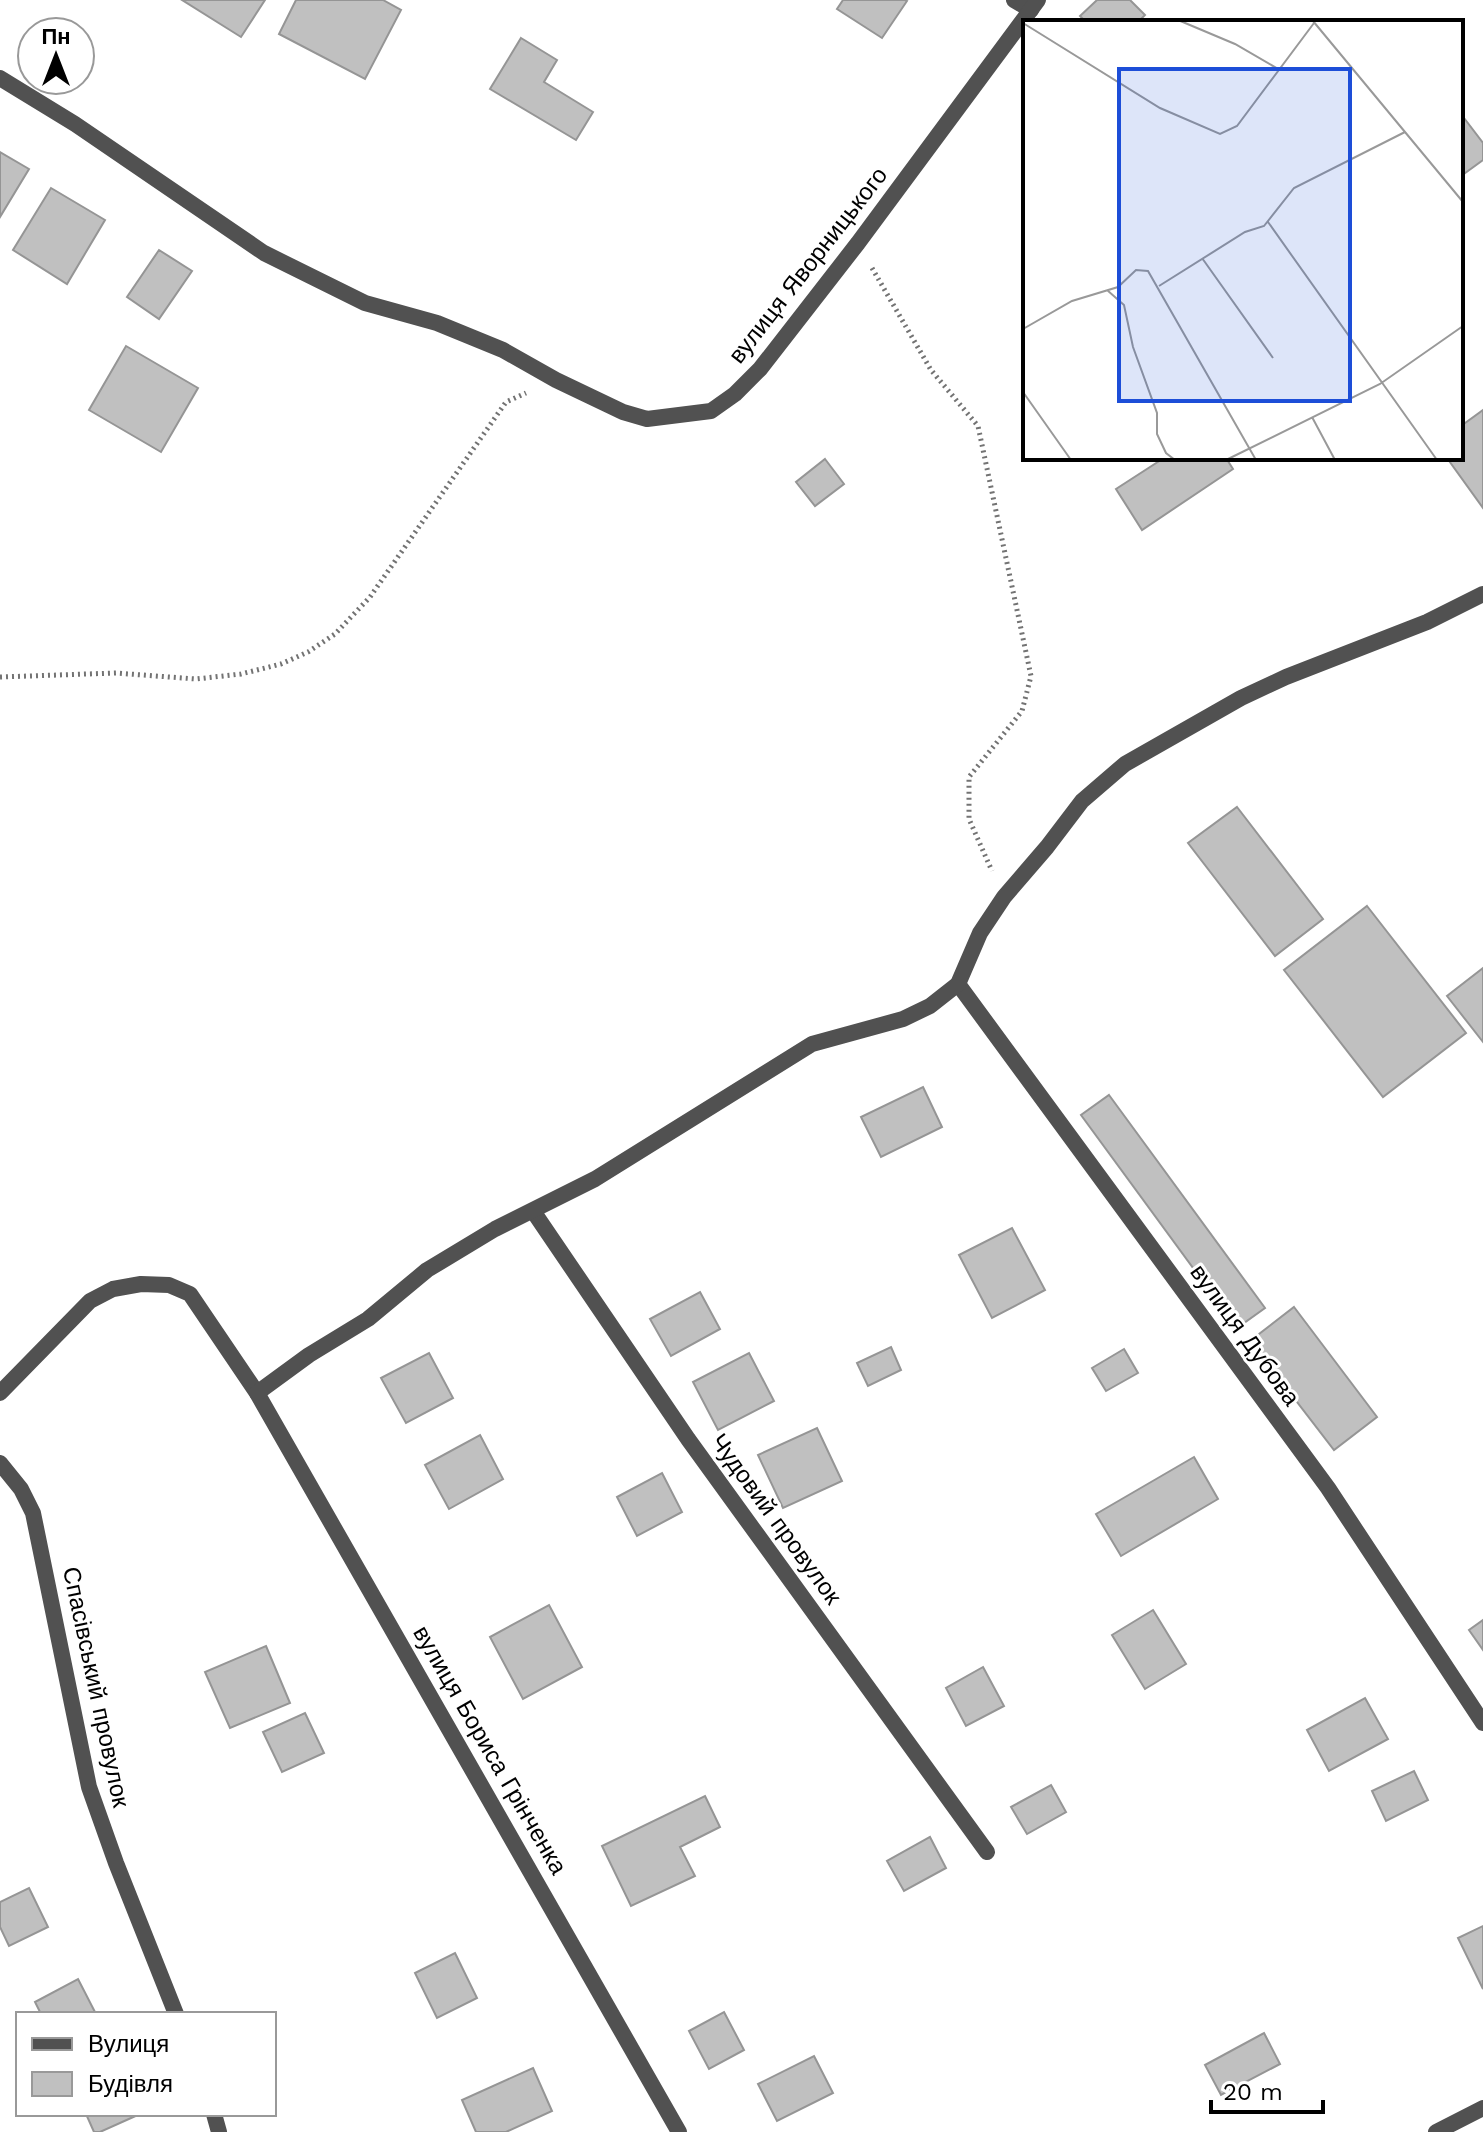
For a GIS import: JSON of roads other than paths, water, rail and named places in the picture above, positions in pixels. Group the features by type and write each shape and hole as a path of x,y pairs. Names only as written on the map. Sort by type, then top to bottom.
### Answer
{"street":[{"path":"1014,0 1035,5"},
{"name":"вулиця Яворницького","path":"0,78 75,124 264,253 365,303 437,323 503,350 556,380 623,412 647,419 711,411 735,394 760,369 1023,21"},
{"path":"257,1393 309,1355 368,1319 427,1270 495,1229 609,1171 812,1044 903,1019 930,1006 958,984 980,933 1004,897 1082,801 1125,764 1241,698 1286,677 1427,622 1483,594"},
{"name":"вулиця Дубова","path":"958,984 1328,1488 1483,1723"},
{"name":"Чудовий провулок","path":"533,1211 688,1439 987,1852"},
{"name":"вулиця Бориса Грінченка","path":"0,1393 90,1301 113,1289 141,1284 169,1285 190,1294 257,1393 679,2132"},
{"name":"Спасівський провулок","path":"0,1463 21,1489 33,1513 89,1787 175,2012"},
{"path":"1436,2132 1483,2108"}]}
